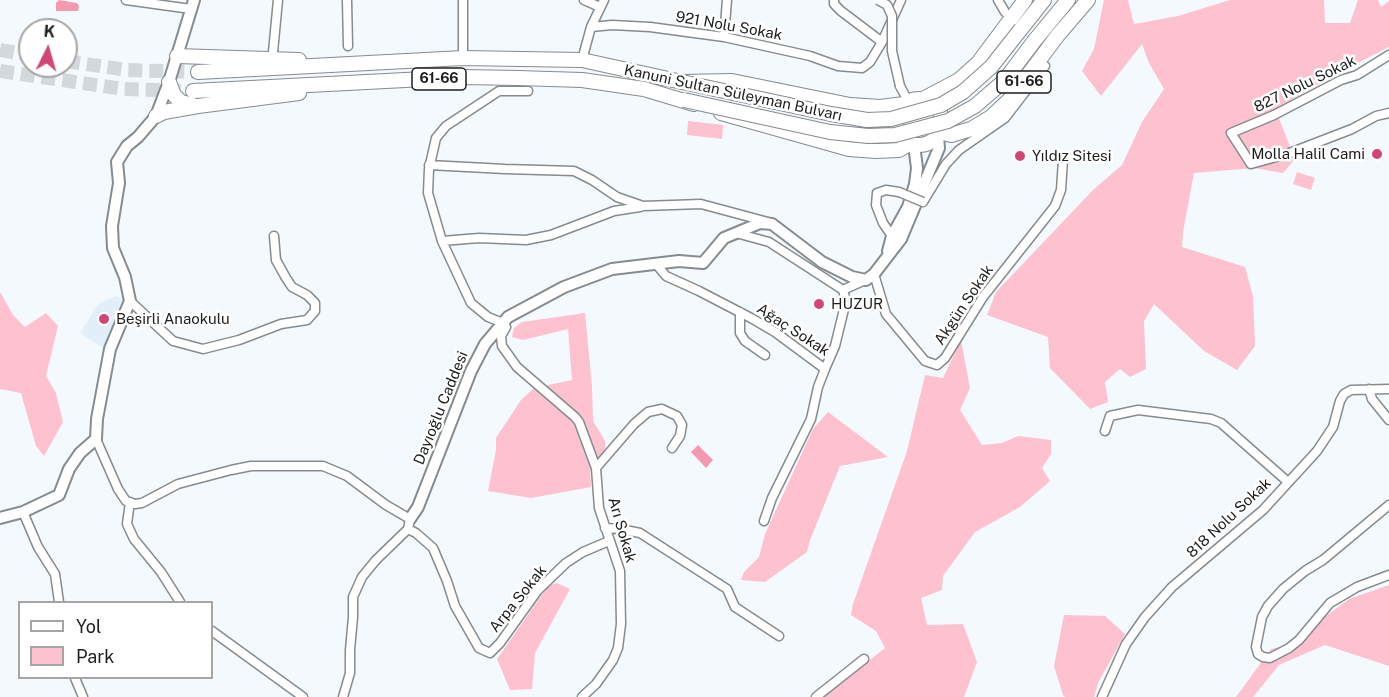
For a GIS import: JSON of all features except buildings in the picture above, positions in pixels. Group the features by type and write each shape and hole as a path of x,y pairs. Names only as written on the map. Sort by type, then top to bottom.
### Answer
{"main road":[{"name":"61-66","path":"682,82 732,81 850,105 880,107 923,99 959,80 978,63 1025,0"},
{"name":"Kanuni Sultan Süleyman Bulvarı","path":"198,72 463,58 582,60 831,114 867,120 891,119 941,105 963,92 991,67 1044,0"},
{"name":"Kanuni Sultan Süleyman Bulvarı","path":"193,91 463,77 582,80 644,89 830,132 868,136 895,135 948,121 975,106 1004,81 1068,0"},
{"name":"61-66","path":"684,100 745,121 849,148 876,151 899,150 912,144 925,145 939,134 951,135 971,129 991,117 1010,99 1058,35 1088,0"},
{"name":"61-66","path":"177,56 274,58 349,64"},
{"path":"169,82 174,95 181,102 198,106"},
{"name":"61-66","path":"156,116 164,112 198,106 281,96 348,84"},
{"path":"923,99 940,111 942,122 939,134"},
{"path":"906,103 897,113 896,128 901,137 912,144"}],"street":[{"path":"126,0 193,5 156,116 127,146 117,162 118,183 112,226 113,248 125,277 130,301 110,350 100,401 96,439 118,489 126,501 142,503 178,484 251,466 323,466 347,476 409,524 362,577 353,597 350,673 343,697"},
{"path":"273,52 278,0"},
{"path":"347,0 348,46"},
{"path":"463,0 463,58"},
{"path":"582,60 591,27 602,4 584,0"},
{"path":"724,37 728,0"},
{"path":"834,0 834,4 841,11 882,42 901,0"},
{"path":"878,0 887,5 892,16 892,51 906,103"},
{"path":"998,0 1005,12"},
{"name":"921 Nolu Sokak","path":"591,27 612,25 650,27 724,37 810,56 838,66 862,68 870,62 882,42"},
{"name":"827 Nolu Sokak","path":"1389,55 1357,75 1341,80 1274,115 1231,133 1251,164 1287,154 1352,129 1376,116 1389,113"},
{"path":"892,236 883,223 876,205 877,193 886,190 899,192 923,202 946,164 959,150 1005,118 1045,66"},
{"path":"503,323 488,317 471,303 442,241 428,193 429,165 436,138 446,126 499,91 528,91"},
{"path":"735,233 769,242 843,290 870,277 901,239 939,148 939,134"},
{"path":"888,254 892,236 908,207 915,184 917,168 912,144"},
{"name":"Akgün Sokak","path":"870,277 886,314 925,362 937,365 945,358 987,292 1055,206 1061,190 1063,160"},
{"path":"429,165 505,170 574,171 617,197 643,206"},
{"path":"442,241 479,238 526,240 551,235 614,211 643,206 701,204 772,224 822,262 852,277 870,277"},
{"name":"Dayıoğlu Caddesi","path":"409,524 418,507 471,371 485,344 508,317 564,287 612,269 679,261 703,262 724,238 760,223 772,224"},
{"path":"130,301 173,341 204,350 281,324 307,320 315,311 315,303 307,295 292,287 286,278 276,260 274,236"},
{"name":"Ağaç Sokak","path":"656,264 666,276 776,332 825,369 835,346 846,301 843,290"},
{"path":"740,312 740,333 745,341 765,355"},
{"name":"Arı Sokak","path":"503,323 506,327 501,336 502,346 517,367 579,422 596,468 598,508 620,571 622,600 618,648 613,660 600,678 582,697"},
{"path":"764,521 772,498 811,419 818,387 825,369"},
{"name":"818 Nolu Sokak","path":"1102,697 1126,644 1144,617 1172,587 1263,510 1317,451 1333,427 1344,394 1351,390 1389,388"},
{"path":"1369,389 1372,399 1389,420"},
{"path":"596,468 634,424 648,412 662,409 677,416 682,425 680,436 672,448"},
{"path":"1105,431 1110,416 1138,410 1211,418 1221,423 1288,482"},
{"path":"0,518 23,512 59,495 69,469 80,453 96,439"},
{"path":"130,502 127,524 134,538 161,572 179,601"},
{"path":"1389,505 1323,560 1290,583 1268,606 1262,617 1256,648 1258,654 1270,658 1289,648 1299,640 1330,603 1357,587 1389,575"},
{"path":"23,512 38,547 55,574 59,601"},
{"name":"Arpa Sokak","path":"409,524 433,548 447,580 454,606 479,648 490,653 500,643 538,590 566,563 583,552 609,541"},
{"path":"605,528 640,533 727,589 735,607 779,636"},
{"path":"213,632 303,697"},
{"path":"816,697 864,659"},
{"path":"75,679 83,697"}],"shaded area":[{"path":"59,0 77,3 78,11 56,11 56,3"},
{"name":"Beşirli Anaokulu","path":"116,296 124,300 125,305 105,349 80,333 98,304"},
{"path":"698,445 713,460 706,468 691,452"}],"green space":[{"path":"1104,0 1128,0 1134,24 1178,16 1230,0 1324,0 1325,23 1350,23 1358,0 1378,0 1381,7 1389,1 1389,47 1278,107 1278,116 1295,159 1283,173 1254,168 1194,173 1182,247 1245,267 1253,296 1255,346 1237,370 1204,351 1154,304 1144,321 1146,369 1130,377 1120,369 1105,382 1108,402 1090,409 1050,368 1048,337 987,315 996,292 1093,190 1122,165 1142,122 1164,89 1149,63 1142,44 1101,96 1082,71 1094,49"},
{"path":"688,121 723,125 722,139 687,135"},
{"path":"1297,172 1315,178 1311,190 1293,184"},
{"path":"0,292 13,315 25,327 46,313 58,326 46,376 56,393 63,422 44,456 36,446 21,393 0,389"},
{"path":"585,313 593,421 605,441 605,454 590,470 591,487 531,498 488,491 496,438 521,400 534,388 572,380 568,329 523,340 512,337 514,328 522,322"},
{"path":"961,340 970,388 960,410 982,445 1002,443 1018,436 1051,440 1051,454 1042,468 1050,481 1020,507 975,532 943,576 942,590 921,598 927,625 963,624 977,662 964,697 822,697 885,648 876,631 851,615 853,604 907,451 925,375 943,378"},
{"path":"828,412 888,457 840,466 807,552 765,582 741,580 744,572 759,557 765,534 813,429"},
{"path":"557,583 570,589 535,653 532,689 510,690 497,659 548,586"},
{"path":"1389,585 1389,666 1325,645 1279,665 1253,697 1236,697 1271,649 1287,645 1349,599"},
{"path":"1064,615 1105,616 1125,634 1098,683 1094,697 1065,697 1063,695 1054,666"}],"tunnel":[{"path":"0,50 18,53"},
{"path":"78,63 127,70 198,72"},
{"path":"0,71 124,89 193,91"}],"place":[{"name":"Molla Halil Cami","path":"1377,154"},
{"name":"Yıldız Sitesi","path":"1020,156"},
{"name":"HUZUR","path":"819,304"},
{"name":"Beşirli Anaokulu","path":"104,319"}]}
